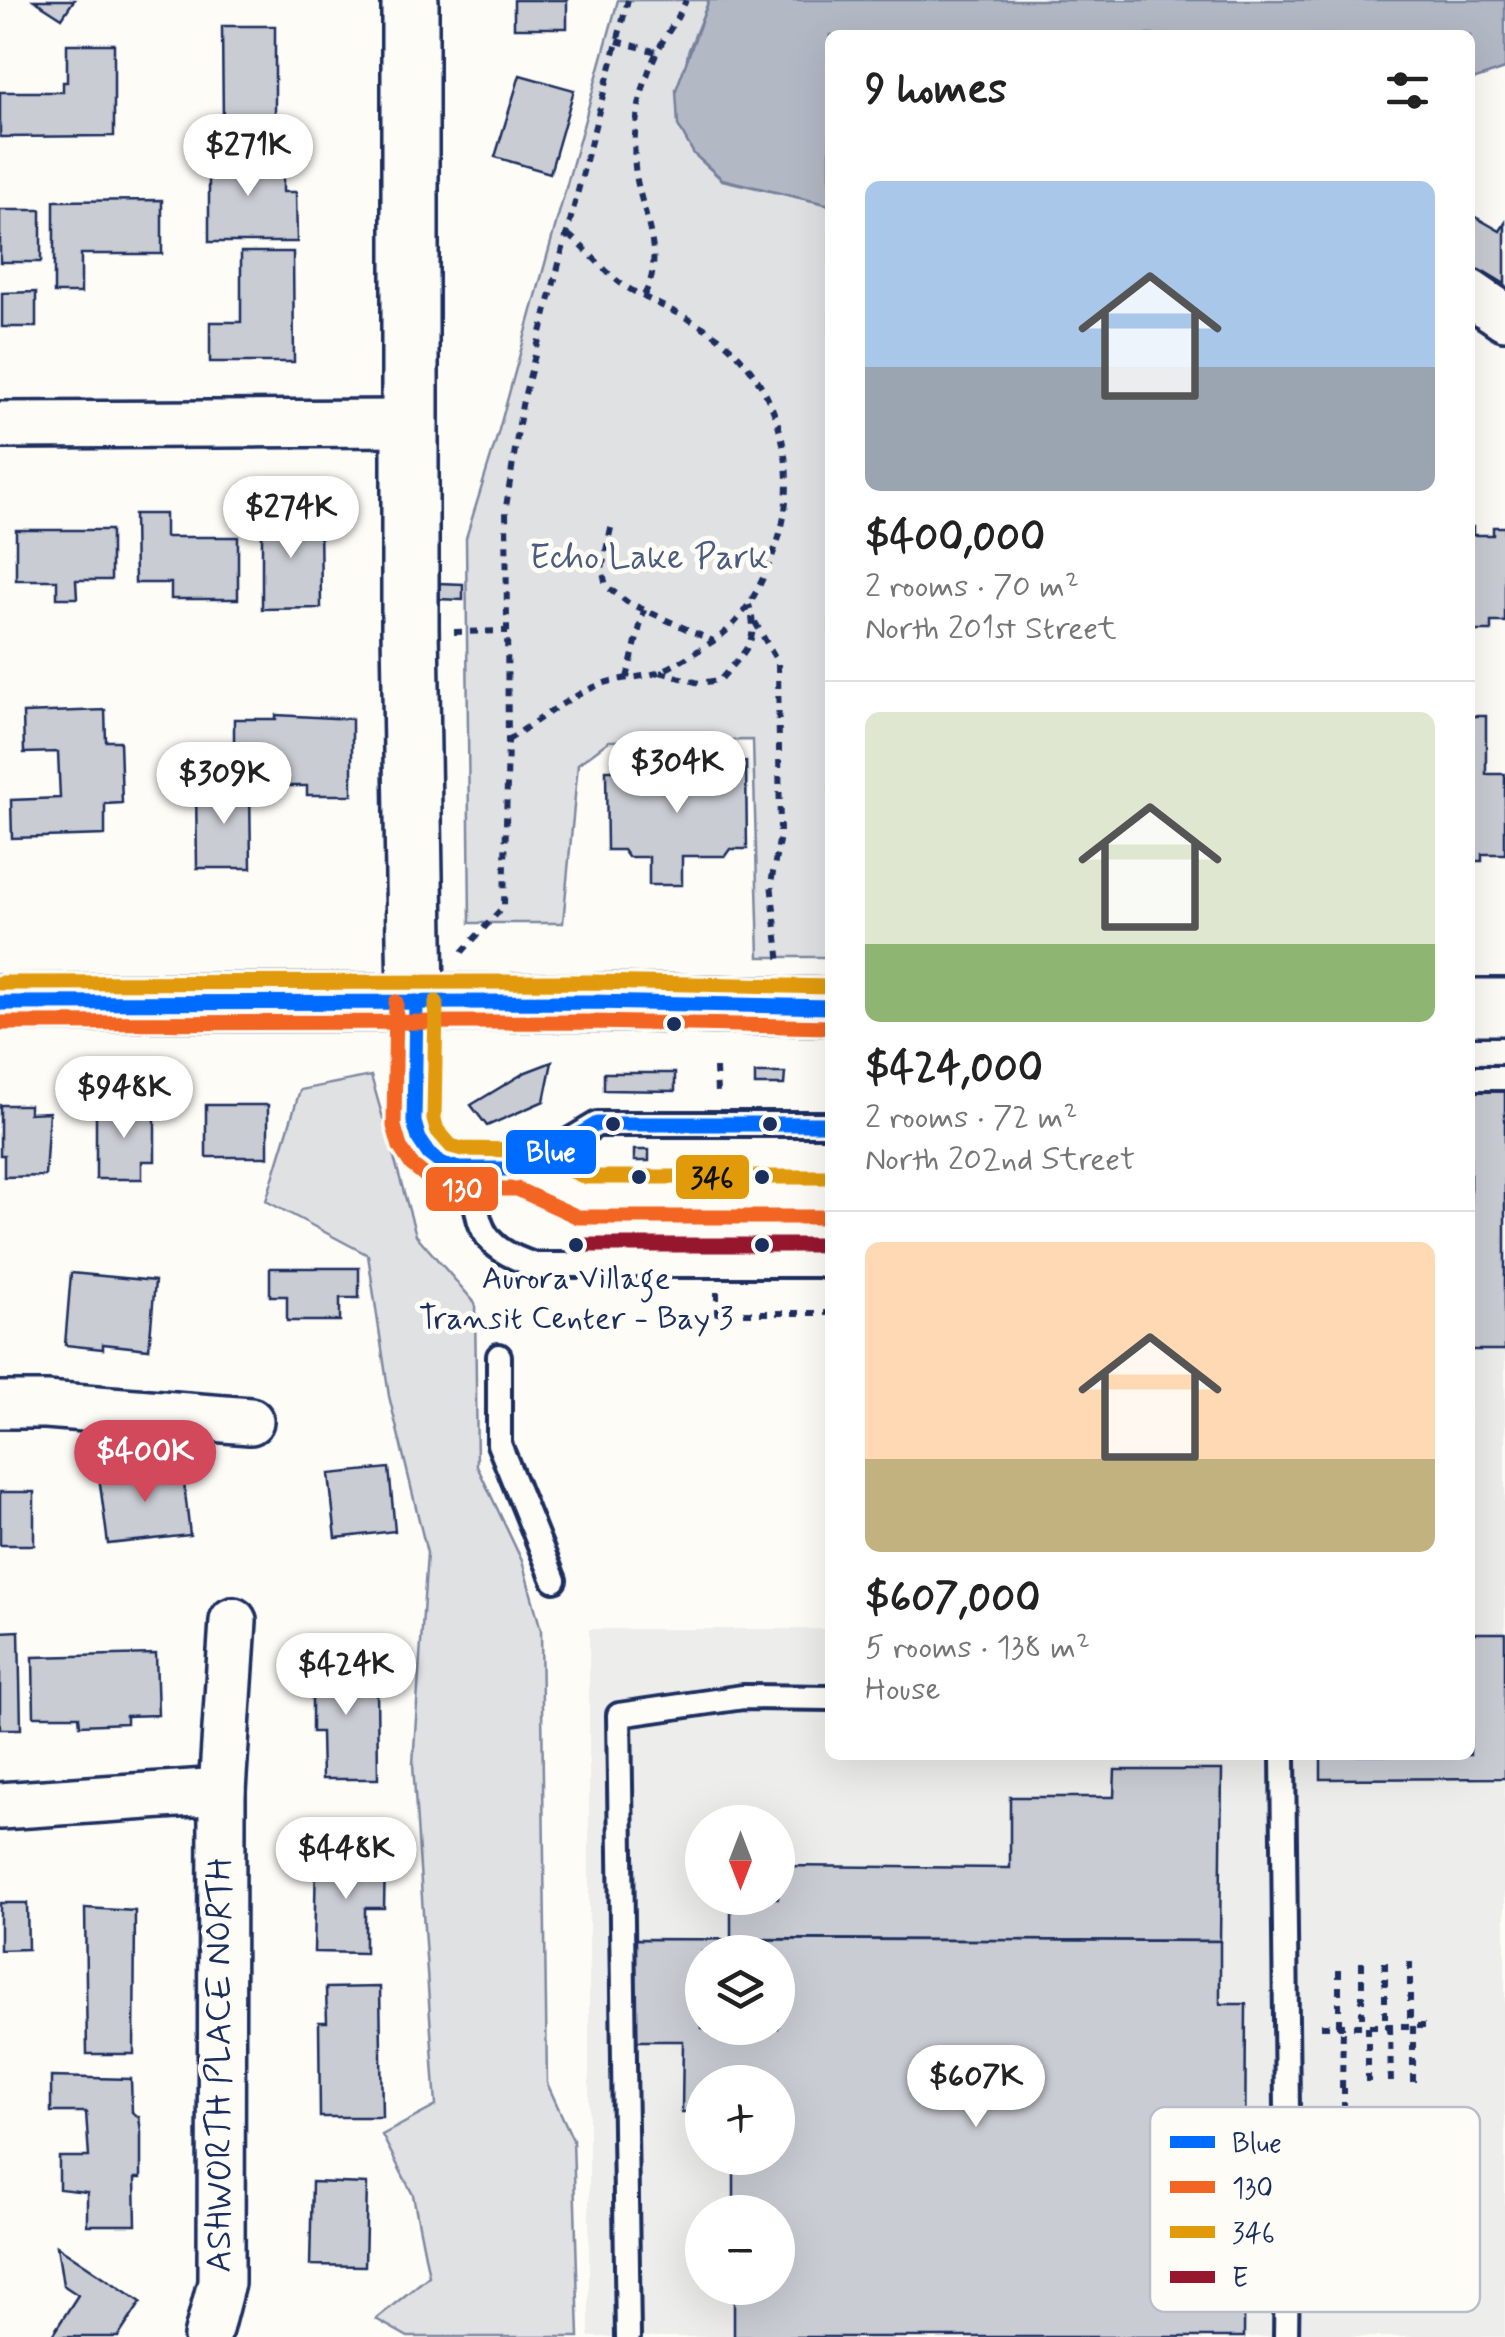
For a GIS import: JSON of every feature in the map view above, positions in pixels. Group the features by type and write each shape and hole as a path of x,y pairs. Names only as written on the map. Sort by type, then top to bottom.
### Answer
{"street":[{"path":"410,0 410,627 416,1002"},
{"path":"1475,296 1505,316"},
{"path":"0,425 412,424"},
{"path":"0,1003 825,1007"},
{"path":"1475,1006 1505,1007"},
{"path":"0,1405 250,1421"},
{"name":"ASHWORTH PLACE NORTH","path":"207,2337 221,2283 222,1791 232,1620"},
{"path":"0,1806 222,1791"}],"lane":[{"path":"416,1002 414,1122 419,1139 442,1164 459,1170 522,1169 580,1197 825,1197"},
{"path":"1475,1078 1505,1078"},
{"path":"522,1169 597,1124 825,1124"},
{"path":"474,1170 476,1215 484,1234 497,1249 535,1265 825,1264"},
{"path":"500,1356 500,1444 554,1580"},
{"path":"628,2337 619,1715 743,1698 825,1698"},
{"path":"1283,1760 1287,2107"},
{"path":"1286,2312 1286,2337"}],"path":[{"path":"416,1002 504,906 508,740 506,507 510,464 628,0"},
{"path":"644,295 651,284 654,263 648,216 635,169 636,126 643,87 686,0"},
{"path":"617,41 657,52"},
{"path":"508,740 578,695 604,683 658,672 713,642 738,622 764,579 781,533 789,493 776,419 760,382 728,345 621,284 588,249 567,234"},
{"path":"611,528 602,568 606,586 644,610 713,642"},
{"path":"749,604 778,663 780,836 771,884 780,966"},
{"path":"627,678 644,610"},
{"path":"658,672 698,683 720,680 752,643 755,622"},
{"path":"466,631 508,630"},
{"path":"1339,1962 1343,2107"},
{"path":"1362,1962 1368,2088"},
{"path":"1385,1962 1391,2088"},
{"path":"1410,1962 1414,2088"},
{"path":"1321,2026 1429,2026"}],"shaded area":[{"path":"709,0 1505,0 1505,69 1475,79 1475,30 825,30 825,204 722,179 694,154 678,125 676,90"},
{"path":"1475,1061 1505,1061 1505,2337 589,2337 589,1629 825,1629 825,1760 1475,1760"}],"green space":[{"name":"Echo Lake Park","path":"618,0 709,0 688,52 678,125 694,154 722,180 825,204 825,957 759,957 753,740 609,741 578,764 563,923 470,923 466,538"},
{"path":"371,1076 416,1235 475,1303 477,1466 522,1561 541,1630 547,2083 573,2140 579,2337 408,2337 376,2319 429,2276 413,2195 382,2135 436,2106 413,1764 427,1553 389,1396 368,1255 266,1201 300,1090"}],"building":[{"path":"34,0 74,0 62,18"},
{"path":"514,0 567,0 567,28 514,28"},
{"path":"222,26 275,26 275,122 223,122"},
{"path":"67,44 114,44 114,136 0,137 0,92 63,92 63,82 67,82"},
{"path":"520,75 574,90 550,173 495,157"},
{"path":"209,148 261,148 261,169 283,169 283,192 296,192 297,242 209,242"},
{"path":"162,200 162,254 81,254 81,293 54,293 54,201"},
{"path":"0,210 41,210 41,262 0,262"},
{"path":"1475,217 1500,231 1505,223 1505,284 1485,272 1481,279 1475,276"},
{"path":"241,252 293,252 294,362 210,362 210,322 241,322"},
{"path":"36,292 36,327 2,327 2,293"},
{"path":"134,514 165,514 165,537 238,537 238,599 171,599 171,583 135,583"},
{"path":"262,514 320,514 321,608 262,609"},
{"path":"1493,527 1505,527 1505,622 1491,622 1491,631 1475,631 1475,535 1493,535"},
{"path":"16,530 111,530 111,580 76,580 77,598 57,598 57,580 16,580"},
{"path":"438,583 463,584 463,600 437,599"},
{"path":"105,710 106,741 120,741 122,803 105,804 105,835 12,838 11,800 60,798 58,752 24,753 23,713"},
{"path":"276,715 352,719 352,795 307,795 307,786 258,786 258,766 234,766 234,719 276,719"},
{"path":"1475,716 1486,716 1486,774 1505,774 1505,854 1482,854 1482,861 1475,861"},
{"path":"746,762 747,849 730,849 725,856 682,856 682,885 649,885 649,857 628,857 623,850 607,850 606,770 714,770 714,763"},
{"path":"196,786 250,786 251,868 197,868"},
{"path":"552,1062 544,1101 487,1126 471,1105 526,1072"},
{"path":"604,1073 675,1073 675,1091 604,1090"},
{"path":"755,1073 785,1073 784,1085 755,1085"},
{"path":"1475,1084 1505,1084 1505,1350 1475,1350"},
{"path":"0,1105 29,1105 29,1113 49,1112 45,1176 4,1177"},
{"path":"96,1105 135,1105 135,1110 155,1110 155,1161 142,1161 142,1179 96,1179"},
{"path":"206,1105 268,1105 268,1157 206,1157"},
{"path":"634,1150 649,1150 649,1161 634,1161"},
{"path":"270,1268 359,1268 359,1298 340,1298 340,1321 287,1321 287,1296 270,1296"},
{"path":"71,1273 155,1281 149,1349 65,1345"},
{"path":"182,1466 190,1535 108,1544 99,1476"},
{"path":"389,1468 395,1531 336,1538 329,1474"},
{"path":"0,1492 34,1492 34,1545 0,1545"},
{"path":"19,1631 21,1729 0,1729 0,1632"},
{"path":"1475,1633 1505,1633 1505,1778 1321,1779 1321,1760 1475,1760"},
{"path":"156,1654 158,1715 126,1716 126,1723 80,1725 79,1716 34,1716 33,1657"},
{"path":"321,1654 366,1654 367,1689 377,1688 378,1779 322,1779 321,1732 312,1732 312,1687 321,1686"},
{"path":"1115,1770 1222,1770 1220,1941 795,1939 795,1935 731,1935 731,1915 795,1915 795,1866 1010,1868 1010,1797 1114,1797"},
{"path":"316,1859 385,1860 384,1908 365,1908 365,1953 314,1952"},
{"path":"0,1903 27,1903 28,1949 0,1950"},
{"path":"85,1908 135,1911 134,2054 87,2054"},
{"path":"634,1939 685,1939 685,2045 795,2045 795,1940 1220,1941 1220,2004 1246,2004 1245,2107 1150,2107 1150,2312 1244,2312 1244,2337 734,2337 734,2305 795,2305 795,2195 734,2195 734,2175 795,2175 795,2065 685,2065 682,2112 683,2041 634,2041"},
{"path":"380,1987 382,2117 320,2117 319,2022 327,2022 326,1988"},
{"path":"51,2077 131,2079 132,2112 139,2117 141,2132 141,2178 135,2178 136,2225 87,2225 87,2192 59,2189 59,2157 89,2157 86,2112 51,2112"},
{"path":"312,2182 367,2184 365,2266 310,2265"},
{"path":"57,2246 141,2302 118,2337 51,2337 78,2295 63,2285"}],"transit line":[{"name":"346","path":"0,983 591,982 825,987"},
{"name":"130","path":"396,1002 394,1126 400,1147 412,1165 433,1182 457,1189 517,1189 578,1217 825,1217"},
{"name":"Blue","path":"416,1002 414,1122 419,1139 442,1164 459,1169 522,1169 597,1124 825,1124"},
{"name":"346","path":"436,1002 434,1119 437,1130 451,1146 527,1150 585,1177 825,1177"},
{"name":"Blue","path":"0,1003 591,1002 825,1007"},
{"name":"130","path":"0,1023 591,1022 825,1027"},
{"name":"E","path":"576,1245 825,1245"}],"place":[{"name":"Aurora Village Transit Center - Bay 3","path":"576,1245"}]}
